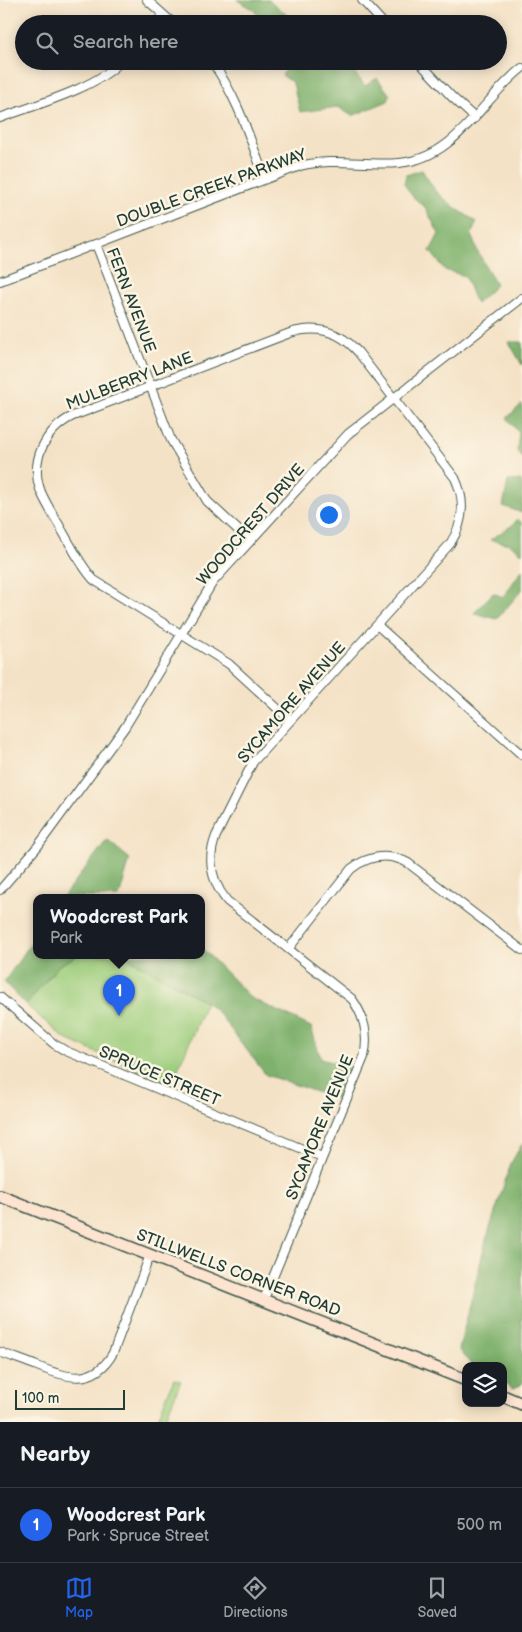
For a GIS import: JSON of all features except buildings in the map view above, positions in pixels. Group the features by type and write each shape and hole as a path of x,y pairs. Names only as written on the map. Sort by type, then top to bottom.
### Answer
{"street":[{"path":"147,0 163,14"},
{"path":"362,0 376,15"},
{"name":"DOUBLE CREEK PARKWAY","path":"0,281 300,166 319,162 340,161 388,164 415,160 430,154 448,144 475,118 508,80 522,68"},
{"path":"0,118 87,85 111,70"},
{"path":"217,70 234,100 264,179"},
{"path":"426,70 475,118"},
{"name":"FERN AVENUE","path":"96,244 171,440 202,495 250,541"},
{"name":"WOODCREST DRIVE","path":"0,890 38,846 125,727 213,582 348,434 522,298"},
{"name":"MULBERRY LANE","path":"290,720 229,664 94,580 84,568 44,497 38,478 37,462 48,435 61,422 73,416 290,333 308,329 323,330"},
{"name":"SYCAMORE AVENUE","path":"264,1300 364,1057 367,1032 362,1014 352,999 227,901 220,892 213,878 211,856 216,836 250,766 450,544 457,533 463,512 461,494 454,478 353,346 342,338 323,330"},
{"path":"378,625 522,755"},
{"path":"288,948 351,869 371,858 388,856 408,863 522,950"},
{"name":"SPRUCE STREET","path":"0,997 54,1044 66,1051 322,1157"},
{"name":"STILLWELLS CORNER ROAD","path":"0,1196 462,1378"},
{"path":"0,1352 69,1377 82,1377 96,1371 106,1363 113,1353 150,1255"},
{"path":"507,1398 522,1404"}],"green space":[{"path":"237,0 269,0 287,15 257,15 253,9"},
{"path":"285,70 352,70 365,86 377,78 390,95 388,101 352,116 338,107 300,112 293,83 282,75"},
{"path":"422,170 436,192 477,222 471,235 496,285 476,304 465,276 445,270 430,251 439,234 425,207 413,197 404,184 406,175"},
{"path":"509,342 522,342 522,365"},
{"path":"522,404 522,458 517,451 519,433 507,418"},
{"path":"521,480 522,513 503,506 508,481"},
{"path":"517,519 522,523 522,553 510,544 490,540 514,524"},
{"path":"522,570 522,590 497,619 474,613 493,593 503,597"},
{"path":"107,840 130,859 120,894 65,894"},
{"path":"33,940 33,959 71,959 58,966 26,1005 4,982"},
{"path":"205,951 251,998 311,1027 321,1059 351,1067 337,1099 266,1075 219,1014 206,1002 130,959 205,959"},
{"path":"71,959 130,959 206,1002 171,1086 64,1038 26,1005 58,966"},
{"path":"522,1144 522,1384 513,1389 507,1385 507,1362 469,1362 459,1349 486,1240 511,1163"},
{"path":"174,1379 181,1381 165,1420 170,1422 156,1422"}],"place":[{"name":"Woodcrest Park","path":"119,1016"}]}
